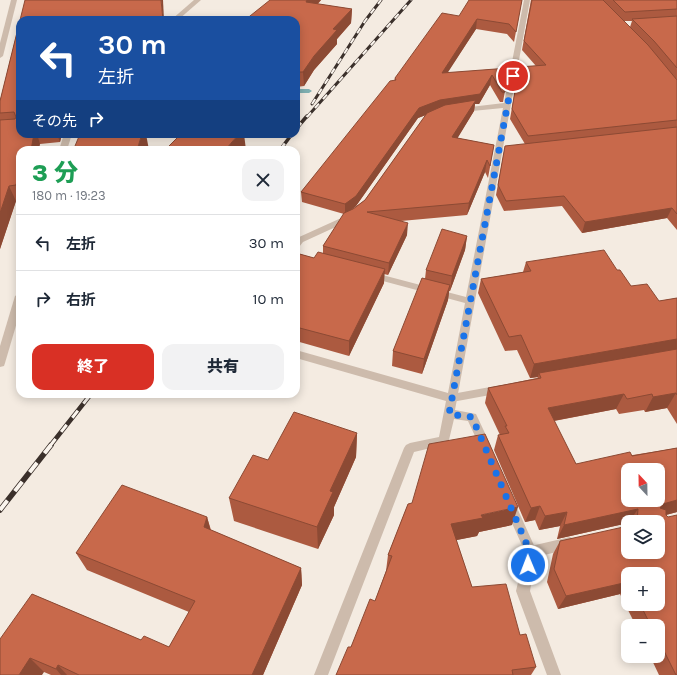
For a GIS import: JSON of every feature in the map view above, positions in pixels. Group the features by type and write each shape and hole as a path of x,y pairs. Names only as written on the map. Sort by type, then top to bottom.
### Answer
{"street":[{"path":"0,56 14,0"},
{"path":"179,16 198,0"},
{"path":"321,675 410,448 444,440 470,301 502,152 507,105 527,0"},
{"path":"454,110 507,105"},
{"path":"300,240 355,214"},
{"path":"364,273 470,301"},
{"path":"0,363 16,309"},
{"path":"300,355 452,398 514,387"},
{"path":"449,414 472,417 490,460"},
{"path":"506,495 530,552 523,591 554,675"},
{"path":"530,552 583,540"}],"building":[{"path":"25,0 161,0 163,16 21,16"},
{"path":"270,0 307,0 306,2 352,9 333,29 337,30 314,56 303,72 300,72 300,16 250,16"},
{"path":"469,0 522,0 516,32 509,24 477,19 442,73 509,68 505,92 502,92 492,75 480,94 440,100 419,108 356,196 345,204 301,192 390,81 396,80 395,78 442,13 459,16"},
{"path":"532,0 603,0 648,45 677,80 677,120 528,136 512,109 519,67 546,65 524,41"},
{"path":"613,0 677,0 677,9 625,12"},
{"path":"677,16 677,68 654,41 632,19"},
{"path":"16,36 16,117 14,112 0,113 0,101"},
{"path":"476,100 452,137 494,145 490,166 487,160 469,203 367,212 408,223 389,263 323,246 344,213 353,209 365,200 427,113 445,105"},
{"path":"16,117 16,138 33,138 32,146 16,146 16,185 9,186 0,213 0,120 15,119"},
{"path":"677,127 677,214 672,208 585,222 564,196 506,201 498,185 505,146"},
{"path":"78,138 141,138 138,146 75,146"},
{"path":"177,138 236,138 228,146 169,146"},
{"path":"442,229 467,236 452,276 426,270"},
{"path":"604,250 617,270 620,270 631,286 647,284 659,301 677,298 677,339 534,364 521,335 509,337 481,279 531,271 526,262"},
{"path":"318,252 385,269 349,341 300,328 300,254 314,258"},
{"path":"422,278 450,285 424,359 393,351"},
{"path":"677,349 677,395 676,393 653,397 652,394 627,399 624,394 548,408 576,464 630,452 632,456 677,448 677,500 665,503 665,463 621,463 621,507 661,507 660,508 666,510 666,515 668,517 677,515 677,675 665,653 665,619 648,619 644,611 665,611 665,567 621,567 621,584 566,596 554,569 560,541 621,528 621,559 665,559 665,515 638,515 638,509 564,525 567,512 545,516 540,506 531,508 498,435 509,433 488,388 541,378 539,373"},
{"path":"294,412 357,433 330,491 333,492 317,527 229,498 253,455 268,460"},
{"path":"485,434 518,507 481,515 483,518 451,524 472,587 506,584 520,635 526,634 536,667 512,670 513,675 336,675 348,647 351,647 370,599 375,601 392,556 388,555 408,504 412,503 429,444"},
{"path":"122,485 207,517 204,527 301,568 252,675 79,675 58,665 56,669 30,658 19,675 0,675 0,639 32,594 141,640 144,636 169,647 195,601 76,553"}],"waterway":[{"path":"300,91 309,91"}],"railway":[{"path":"312,104 365,21 381,0"},
{"path":"307,117 411,0"},
{"path":"300,124 307,116"},
{"path":"283,146 289,138"},
{"path":"50,446 88,398"},
{"path":"0,510 51,445"}],"route":[{"path":"513,76 449,414 472,417 530,552 528,565"}]}
